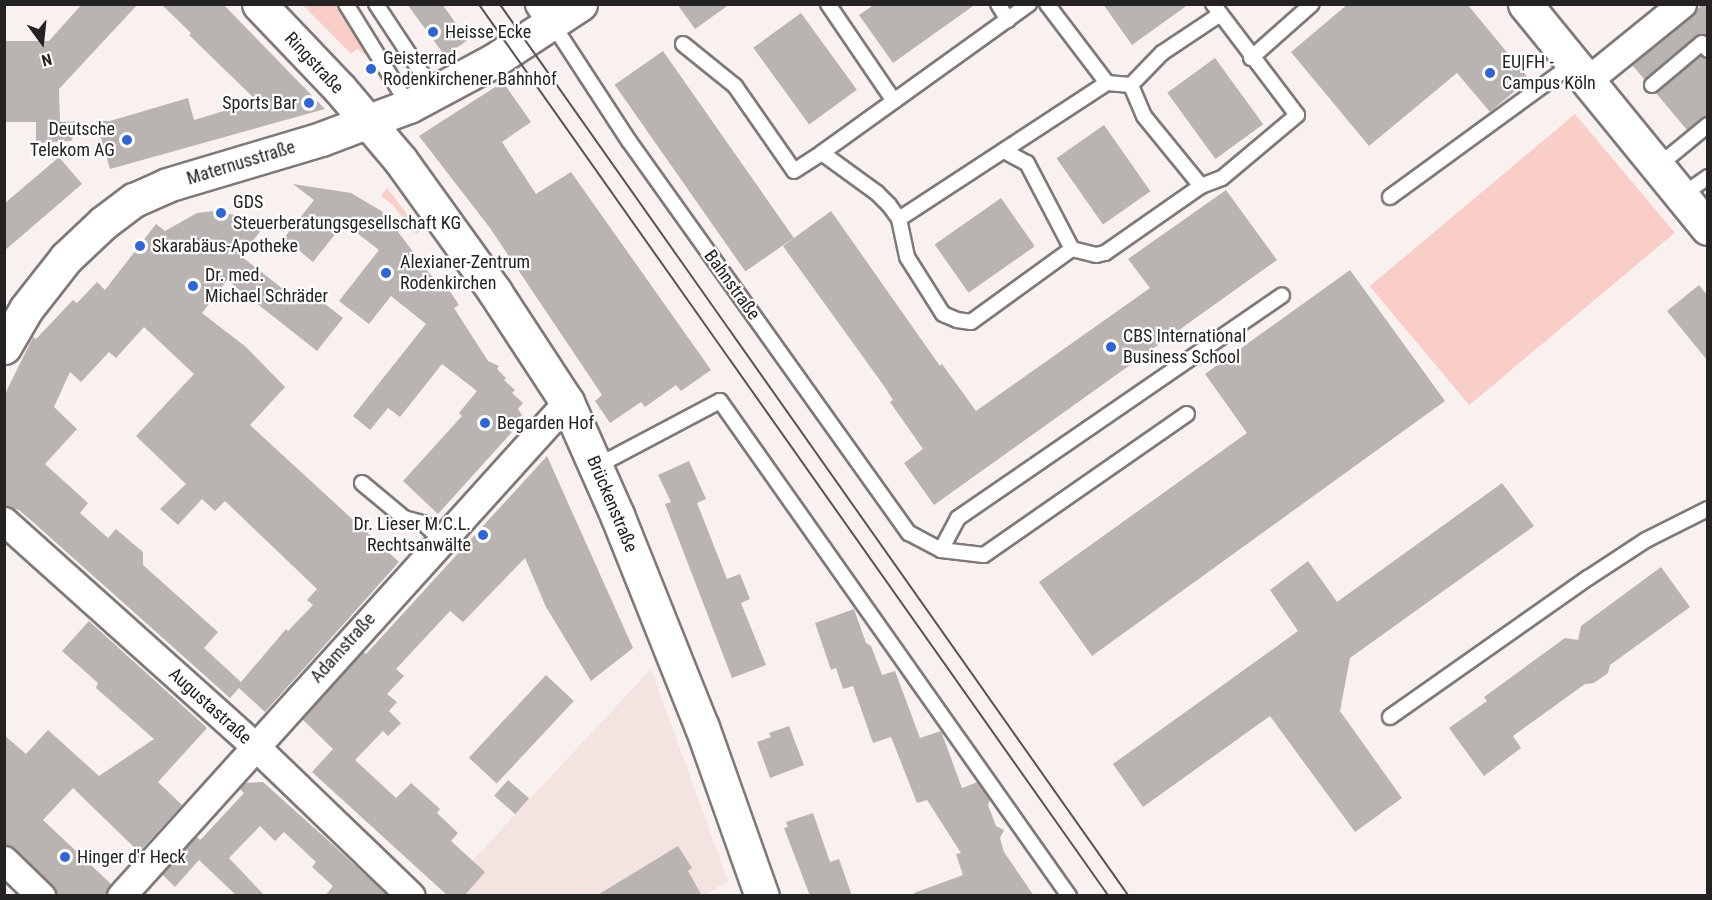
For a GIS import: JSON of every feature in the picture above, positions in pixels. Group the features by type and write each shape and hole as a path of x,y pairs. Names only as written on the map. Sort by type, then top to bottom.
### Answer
{"main road":[{"name":"Ringstraße","path":"259,4 368,122"},
{"name":"Maternusstraße","path":"4,347 26,309 66,258 103,223 134,200 167,185 368,122 422,100 539,23 580,4"},
{"path":"1525,4 1707,228"},
{"name":"Brückenstraße","path":"368,122 401,161 495,292 567,402 597,466 702,727 762,896"}],"street":[{"path":"1581,71 1682,4"},
{"name":"Adamstraße","path":"121,896 567,402"},
{"name":"Augustastraße","path":"4,520 255,746 411,896"},
{"path":"4,860 41,896"}],"lane":[{"path":"346,4 422,100"},
{"path":"376,4 422,100"},
{"path":"828,4 894,101"},
{"path":"998,4 1008,20"},
{"path":"683,44 735,86 794,171 1029,4"},
{"path":"1047,4 1107,82"},
{"path":"1251,58 1312,4"},
{"path":"1004,150 1027,163 1072,249 1096,255 1105,253 1201,186 1222,178 1297,115 1216,10 1162,53 1131,85"},
{"name":"Bahnstraße","path":"539,23 629,141 909,533 941,550"},
{"path":"1652,84 1702,43 1707,50"},
{"path":"1390,197 1581,71"},
{"path":"898,219 1107,82 1131,85"},
{"path":"1131,85 1144,116 1201,186"},
{"path":"1657,167 1707,126"},
{"path":"822,153 877,193 898,219 906,256 943,314 957,320 971,322 1072,249"},
{"path":"1682,196 1707,177"},
{"path":"1186,414 984,555 941,550 958,518 1282,295"},
{"path":"597,466 720,401 1069,896"},
{"path":"362,483 404,518 423,523 441,539"},
{"path":"1390,717 1588,578 1646,540 1707,509"}],"shaded area":[{"path":"303,5 340,5 369,53 365,55 357,49 351,54"},
{"path":"1575,114 1675,233 1469,405 1370,286"},
{"path":"387,188 420,231 416,234 392,204 381,196"},
{"path":"651,669 728,881 704,896 448,896 444,891"}],"building":[{"path":"82,4 138,4 59,89 60,122 82,121 71,141 36,143 36,122 4,122 4,41 49,41"},
{"path":"161,4 223,4 325,109 110,169 96,121 110,121 188,98 194,120 257,101 189,35 191,33"},
{"path":"407,4 442,4 468,40 445,56"},
{"path":"677,4 730,4 695,29"},
{"path":"875,4 976,4 893,63 859,15"},
{"path":"1103,4 1189,4 1132,45"},
{"path":"1348,4 1467,4 1529,79 1490,112 1457,73 1369,146 1291,52"},
{"path":"1703,4 1707,4 1707,36 1696,36 1645,80 1632,65"},
{"path":"801,13 857,90 809,125 753,48"},
{"path":"663,51 794,238 745,272 615,85"},
{"path":"1701,56 1707,59 1707,116 1687,130 1656,93"},
{"path":"1215,58 1263,124 1215,159 1167,93"},
{"path":"503,82 531,122 502,142 536,194 571,172 711,370 681,391 676,385 645,407 641,402 610,423 595,401 602,395 490,228 419,136"},
{"path":"1104,125 1150,191 1103,225 1056,158"},
{"path":"59,157 82,184 4,251 4,204"},
{"path":"293,184 351,193 383,212 442,290 447,287 459,305 454,308 488,361 499,366 497,369 506,378 504,380 515,390 512,393 523,403 518,409 522,415 509,429 512,432 438,514 403,481 462,416 459,413 477,391 442,364 400,417 388,408 370,430 353,416 426,324 391,296 369,324 339,301 379,250 344,223 313,262 284,238 314,200"},
{"path":"1226,190 1277,260 934,505 904,463 923,449 890,402 893,400 884,386 783,246 831,211 940,366 942,364 976,411 1150,288 1128,259"},
{"path":"1001,198 1035,246 968,293 935,244"},
{"path":"214,211 241,216 262,229 241,256 297,300 306,289 343,318 317,351 227,280 202,313 246,347 285,387 250,425 399,562 265,712 239,688 230,698 19,510 4,506 4,396 33,337 36,339 73,300 77,303 97,282 105,290 156,224 165,231 197,213","holes":["144,327 194,374 136,436 186,484 160,509 178,525 202,499 215,511 225,501 317,589 307,600 313,605 288,631 286,629 241,682 204,648 218,632 143,565 143,552 116,529 108,538 80,513 88,503 45,464 77,429 54,407 70,372 81,382 109,352 116,358"]},
{"path":"1350,270 1445,401 1092,656 1039,582 1247,433 1205,374"},
{"path":"1699,285 1707,295 1707,360 1667,311"},
{"path":"547,456 633,648 591,681 546,607 525,558 463,622 450,611 396,669 404,676 387,694 397,702 389,711 401,723 388,736 383,731 355,760 396,798 411,783 440,809 437,813 458,833 451,841 485,872 464,896 448,896 312,772 333,749 302,719 363,652 366,654"},
{"path":"689,461 706,499 697,503 727,579 740,574 750,599 741,603 766,665 732,678 665,504 671,502 658,475"},
{"path":"1502,483 1534,526 1350,658 1340,711 1402,798 1355,832 1270,716 1143,807 1113,764 1298,631 1270,590 1308,561 1337,602"},
{"path":"1661,567 1690,607 1610,665 1608,673 1594,683 1585,684 1513,736 1521,748 1484,776 1449,728 1487,701 1484,697 1565,638 1578,640 1581,626"},
{"path":"854,609 866,643 871,646 882,675 895,671 920,738 941,731 962,788 978,782 990,800 988,805 996,826 1004,830 1000,838 1004,852 1034,896 914,896 914,893 963,875 956,854 961,853 927,800 917,803 891,737 873,743 853,686 843,689 836,668 831,670 815,623"},
{"path":"89,621 207,728 158,782 182,805 139,852 73,788 43,820 111,884 106,896 56,896 52,885 15,849 4,845 4,735 26,754 48,730 99,776 154,739 96,688 98,683 62,651"},
{"path":"546,675 574,701 497,784 469,758"},
{"path":"789,726 804,765 770,778 757,742 771,737 769,733"},
{"path":"508,780 529,798 515,814 494,796"},
{"path":"263,782 388,896 325,896 333,886 312,867 316,862 284,832 275,841 260,826 229,858 265,896 237,896 199,860 175,887 162,874 196,836 200,840 244,793 239,788 244,783"},
{"path":"813,813 830,862 839,859 852,896 810,896 784,828 788,827 786,822"},
{"path":"678,846 692,868 688,871 702,896 596,896"}],"tram line":[{"path":"479,4 1109,896"},
{"path":"500,4 1129,896"}],"place":[{"name":"Heisse Ecke","path":"433,32"},
{"name":"Geisterrad Rodenkirchener Bahnhof","path":"371,69"},
{"name":"EU|FH - Campus Köln","path":"1490,73"},
{"name":"Sports Bar","path":"309,103"},
{"name":"Deutsche Telekom AG","path":"127,140"},
{"name":"GDS Steuerberatungsgesellschaft KG","path":"221,213"},
{"name":"Skarabäus-Apotheke","path":"140,246"},
{"name":"Alexianer-Zentrum Rodenkirchen","path":"386,273"},
{"name":"Dr. med. Michael Schräder","path":"193,286"},
{"name":"CBS International Business School","path":"1111,347"},
{"name":"Begarden Hof","path":"485,423"},
{"name":"Dr. Lieser M.C.L. Rechtsanwälte","path":"483,535"},
{"name":"Hinger d'r Heck","path":"65,857"}]}
